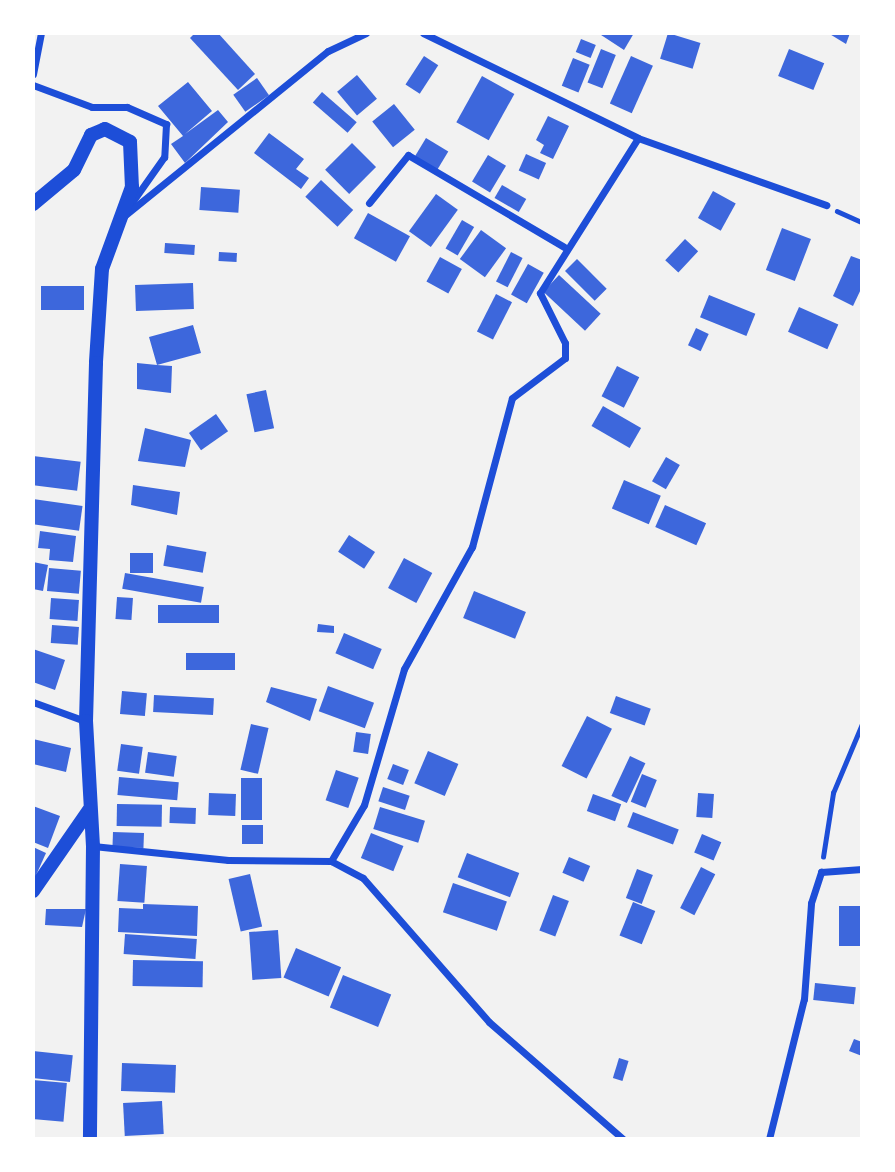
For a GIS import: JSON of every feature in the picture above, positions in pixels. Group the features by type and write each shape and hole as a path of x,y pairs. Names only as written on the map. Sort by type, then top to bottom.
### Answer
{"main road":[{"path":"33,204 59,187 91,135 105,129 130,142 132,187 102,269 86,721 93,846 90,1139"},
{"path":"33,891 89,810"}],"street":[{"path":"33,74 41,33"},
{"path":"122,217 328,51 366,33"},
{"path":"423,33 638,138 826,205"},
{"path":"33,85 92,107 127,107 166,124 164,157 122,217"},
{"path":"331,861 364,805 404,668 472,547 512,398 565,358 565,343 540,293 564,247 592,216 638,138"},
{"path":"369,203 408,155 564,247"},
{"path":"33,702 86,721"},
{"path":"93,846 228,860 331,861 363,878 489,1022 623,1139"},
{"path":"769,1139 804,999 811,903 821,872 862,869"}],"path":[{"path":"826,205 862,222"},
{"path":"821,872 833,793 862,724"}],"building":[{"path":"195,33 218,33 255,74 238,90 190,38"},
{"path":"598,33 634,33 624,50"},
{"path":"668,33 701,43 693,69 660,59"},
{"path":"828,33 850,33 846,44"},
{"path":"581,39 596,45 591,58 576,52"},
{"path":"601,49 616,55 602,88 588,82"},
{"path":"789,49 824,63 813,90 778,76"},
{"path":"424,56 438,65 420,94 405,85"},
{"path":"631,56 653,66 632,113 610,104"},
{"path":"573,58 590,65 578,93 562,86"},
{"path":"357,75 377,99 357,115 337,92"},
{"path":"482,76 514,94 489,140 456,122"},
{"path":"257,78 269,95 245,112 233,95"},
{"path":"188,82 212,111 185,134 218,110 228,122 185,163 171,144 183,136 158,106"},
{"path":"322,92 357,122 348,133 313,103"},
{"path":"394,104 415,130 393,147 372,122"},
{"path":"548,116 569,126 553,159 540,153 544,145 536,140"},
{"path":"269,133 304,159 296,169 309,178 301,189 254,153"},
{"path":"426,138 448,151 436,172 414,159"},
{"path":"352,143 376,167 349,194 325,170"},
{"path":"526,154 546,163 539,179 519,170"},
{"path":"488,155 506,166 490,192 472,182"},
{"path":"321,180 353,210 337,227 305,197"},
{"path":"502,185 526,199 519,212 494,198"},
{"path":"201,187 240,190 238,213 199,210"},
{"path":"713,191 736,204 721,231 698,218"},
{"path":"436,194 458,210 431,247 409,231"},
{"path":"368,213 410,236 396,262 354,238"},
{"path":"462,220 474,227 458,256 446,249"},
{"path":"782,228 811,239 795,281 766,270"},
{"path":"481,230 506,248 485,277 460,259"},
{"path":"685,239 698,251 678,272 665,260"},
{"path":"165,243 195,245 194,255 164,253"},
{"path":"219,252 237,253 237,262 219,261"},
{"path":"511,252 523,258 508,287 496,281"},
{"path":"851,256 862,260 862,287 853,306 833,296"},
{"path":"440,257 462,269 448,294 426,281"},
{"path":"577,259 607,289 595,301 565,271"},
{"path":"528,264 544,273 527,303 511,295"},
{"path":"559,275 601,314 585,331 543,292"},
{"path":"193,283 194,309 136,311 135,285"},
{"path":"41,286 84,286 84,310 41,310"},
{"path":"496,294 512,302 493,340 477,331"},
{"path":"709,295 755,314 746,336 700,317"},
{"path":"799,307 838,324 827,349 788,332"},
{"path":"193,325 201,353 157,365 149,337"},
{"path":"696,328 709,334 701,351 688,345"},
{"path":"137,363 172,366 171,393 137,389"},
{"path":"617,366 639,377 624,408 602,396"},
{"path":"266,390 274,428 255,432 246,394"},
{"path":"603,406 641,428 630,448 592,426"},
{"path":"216,414 228,431 201,450 189,433"},
{"path":"145,428 191,440 185,467 138,461"},
{"path":"33,456 81,462 77,491 33,485"},
{"path":"666,457 680,465 666,489 652,481"},
{"path":"624,480 661,496 649,524 612,509"},
{"path":"133,485 180,492 177,515 131,505"},
{"path":"33,499 83,506 79,531 33,524"},
{"path":"665,505 706,523 696,545 655,527"},
{"path":"40,531 76,536 73,562 49,560 50,549 38,548"},
{"path":"349,535 375,552 364,569 338,552"},
{"path":"167,545 206,552 203,573 163,566"},
{"path":"130,553 153,553 153,573 130,573"},
{"path":"404,558 432,573 416,603 388,588"},
{"path":"33,562 48,565 43,591 33,589"},
{"path":"49,568 81,571 79,594 47,591"},
{"path":"125,573 204,587 201,603 122,589"},
{"path":"474,591 526,612 515,639 463,618"},
{"path":"117,597 133,598 131,620 115,619"},
{"path":"51,598 79,600 77,621 50,619"},
{"path":"158,605 219,605 219,623 158,623"},
{"path":"318,624 334,626 334,633 317,632"},
{"path":"52,625 79,627 78,645 51,643"},
{"path":"344,633 382,649 373,669 335,653"},
{"path":"33,649 65,660 55,690 33,682"},
{"path":"186,653 235,653 235,670 186,670"},
{"path":"328,686 374,703 365,728 319,711"},
{"path":"271,687 317,699 310,721 266,702"},
{"path":"122,691 147,693 145,716 120,714"},
{"path":"154,695 214,698 213,715 153,712"},
{"path":"616,696 651,709 645,726 610,713"},
{"path":"587,716 612,729 587,779 562,766"},
{"path":"251,724 269,728 258,774 240,770"},
{"path":"356,732 371,734 368,754 353,752"},
{"path":"33,739 71,748 66,772 33,764"},
{"path":"121,744 143,747 139,774 117,771"},
{"path":"428,751 458,764 445,796 414,783"},
{"path":"148,752 177,756 174,777 145,773"},
{"path":"630,756 645,763 627,803 611,796"},
{"path":"393,764 409,770 403,785 387,779"},
{"path":"336,770 359,778 348,808 326,800"},
{"path":"642,774 657,780 646,808 631,802"},
{"path":"119,777 179,782 177,800 117,795"},
{"path":"241,778 262,778 262,820 241,820"},
{"path":"383,787 410,796 405,810 378,801"},
{"path":"209,793 236,794 235,816 208,815"},
{"path":"698,793 714,794 712,818 696,817"},
{"path":"593,794 621,804 615,821 587,811"},
{"path":"117,804 162,805 162,827 117,826"},
{"path":"33,806 60,816 48,848 33,842"},
{"path":"170,807 196,808 195,824 169,823"},
{"path":"380,807 425,821 418,843 373,829"},
{"path":"633,812 679,830 673,844 627,827"},
{"path":"242,825 263,825 263,844 242,844"},
{"path":"113,832 144,833 143,848 112,847"},
{"path":"371,833 403,846 393,871 361,858"},
{"path":"702,834 721,842 714,861 694,852"},
{"path":"33,847 46,853 33,882"},
{"path":"467,853 519,873 510,897 458,877"},
{"path":"569,857 590,866 584,882 562,873"},
{"path":"120,864 147,866 144,903 117,901"},
{"path":"701,867 715,874 694,915 680,908"},
{"path":"637,869 653,875 642,904 626,898"},
{"path":"250,874 262,927 241,932 229,879"},
{"path":"453,883 507,902 497,931 443,912"},
{"path":"553,895 569,901 555,937 539,930"},
{"path":"633,902 655,911 642,944 620,935"},
{"path":"143,904 198,906 197,936 118,932 119,908 143,909"},
{"path":"839,906 862,906 862,946 839,946"},
{"path":"46,909 86,909 82,927 45,925"},
{"path":"278,930 281,978 252,980 249,932"},
{"path":"125,934 197,939 195,959 124,954"},
{"path":"296,948 341,967 329,997 283,977"},
{"path":"133,960 203,961 203,987 133,986"},
{"path":"343,975 391,994 378,1027 330,1007"},
{"path":"815,983 856,987 854,1004 813,1000"},
{"path":"854,1039 862,1042 862,1056 849,1051"},
{"path":"33,1051 73,1055 70,1082 33,1078"},
{"path":"619,1058 629,1061 622,1081 613,1078"},
{"path":"122,1063 176,1065 175,1093 121,1091"},
{"path":"33,1080 67,1083 63,1122 33,1119"},
{"path":"162,1101 164,1134 125,1136 123,1103"}]}
